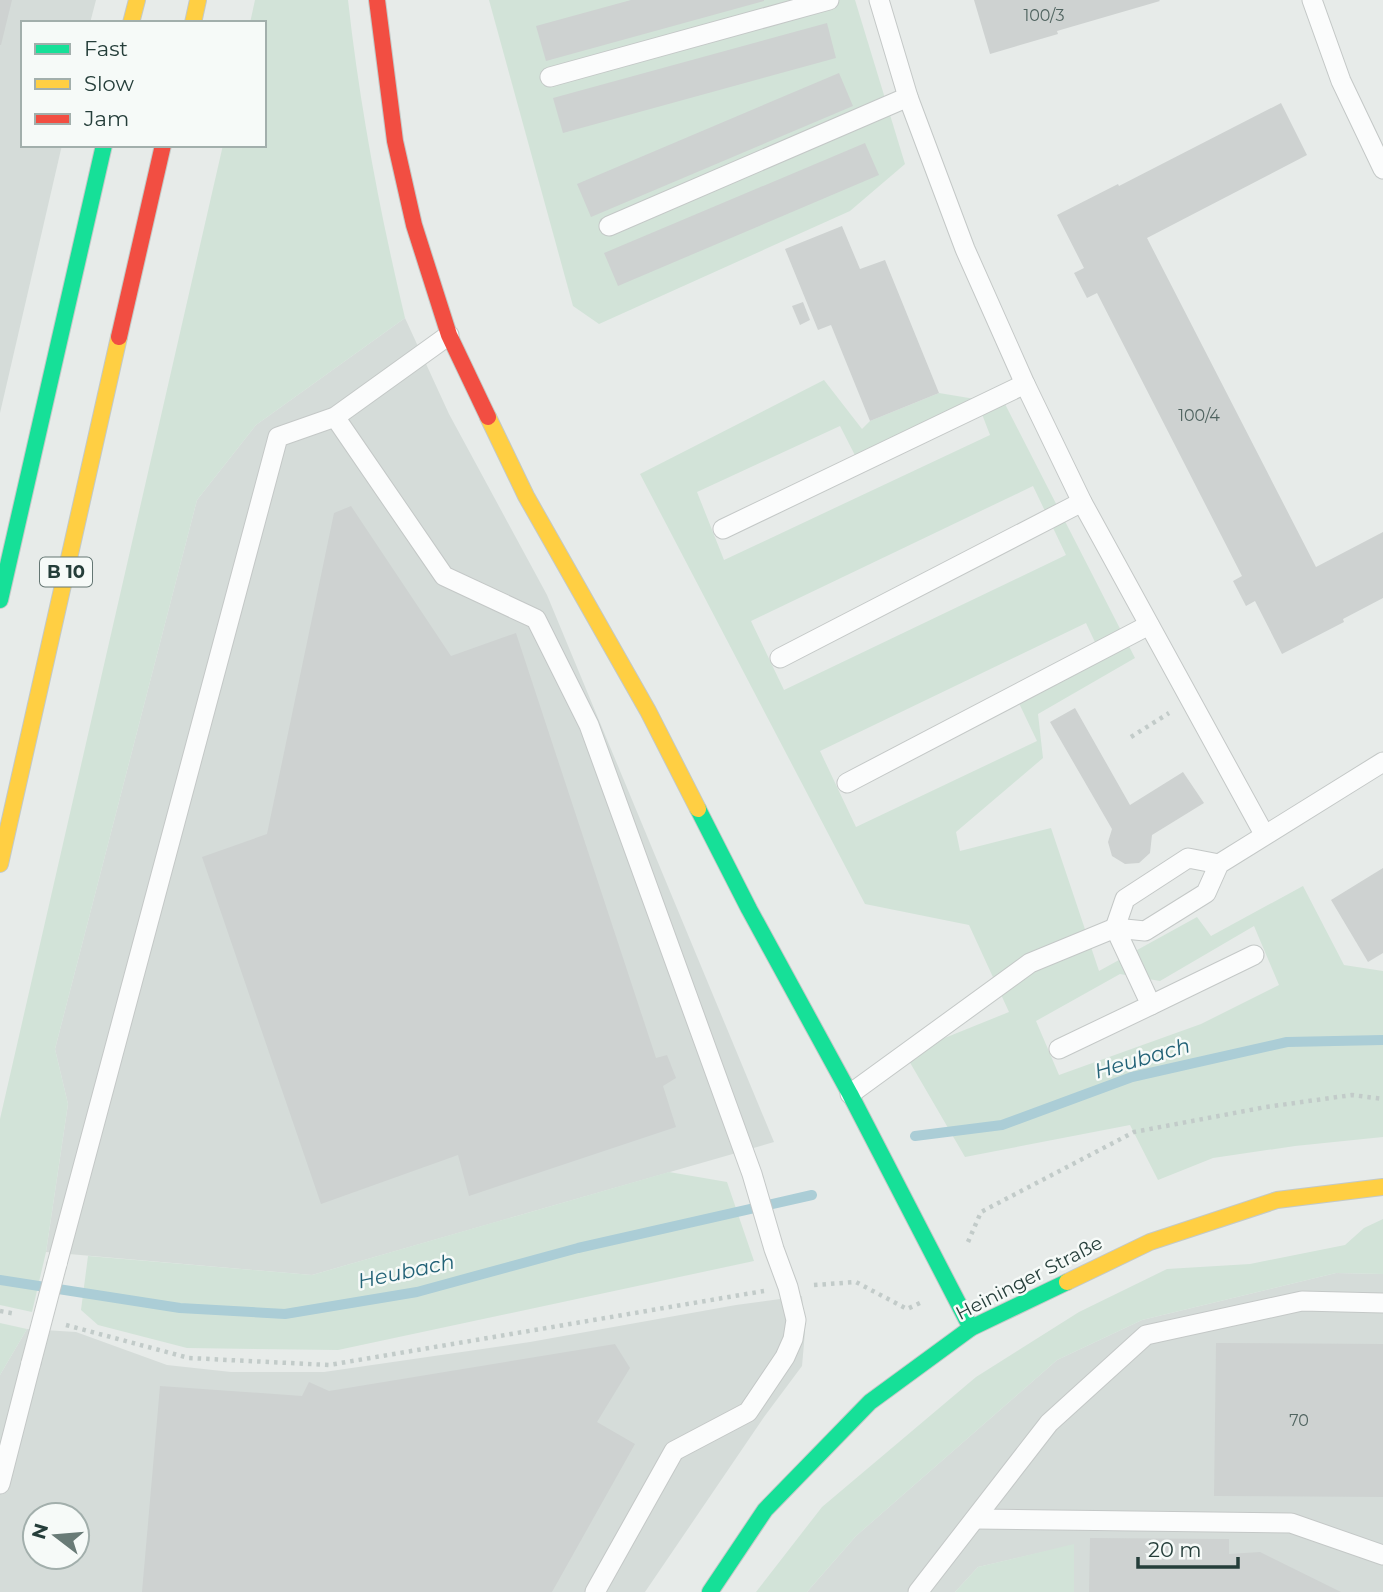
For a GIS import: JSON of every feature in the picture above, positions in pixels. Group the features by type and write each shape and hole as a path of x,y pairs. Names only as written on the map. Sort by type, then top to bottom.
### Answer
{"main road":[{"path":"132,21 137,0"},
{"path":"193,21 198,0"},
{"path":"377,0 395,141 414,225 449,335 526,496 648,711 749,909 850,1094 971,1328"},
{"path":"0,600 104,147"},
{"name":"B 10","path":"0,864 163,147"},
{"name":"Heininger Straße","path":"710,1592 765,1510 870,1402 971,1328 1150,1242 1277,1200 1383,1187"}],"lane":[{"path":"550,77 829,0"},
{"path":"879,0 908,97 965,249 1026,384 1082,502 1264,834"},
{"path":"1312,0 1341,81 1383,169"},
{"path":"609,226 908,97"},
{"path":"0,1484 278,437 335,417 449,335"},
{"path":"723,529 1026,384"},
{"path":"335,417 444,576 536,619 589,725 752,1174 796,1320 786,1357 747,1412 674,1451 595,1592"},
{"path":"780,658 1082,502"},
{"path":"847,783 1149,625"},
{"path":"850,1094 1030,963 1115,928 1145,931 1206,893 1219,864 1383,762"},
{"path":"1151,1006 1115,928 1125,899 1188,858 1219,864"},
{"path":"1059,1049 1254,955"},
{"path":"918,1592 1049,1423 1146,1335 1302,1301 1383,1304"},
{"path":"975,1519 1291,1523 1383,1555"}],"path":[{"path":"1131,737 1190,699"},
{"path":"54,1323 189,1358 329,1365 788,1287 856,1282 907,1309 949,1287 981,1212 1134,1132 1266,1107 1352,1095 1383,1099"},
{"path":"0,1311 29,1317"}],"shaded area":[{"path":"0,0 96,0 91,21 21,21 21,147 62,147 0,413"},
{"path":"405,318 449,414 547,595 774,1142 312,1275 46,1252 68,1104 55,1049 197,500 256,425"},
{"path":"1336,1273 1383,1274 1383,1592 1074,1592 1074,1545 978,1567 955,1592 807,1592 856,1536 1057,1360 1142,1320"},
{"path":"802,1296 805,1332 802,1366 764,1417 645,1592 0,1592 0,1375 27,1329 76,1332 167,1365 231,1372 324,1372 530,1342 736,1305"}],"green space":[{"path":"255,0 348,0 372,160 405,318 256,425 197,500 55,1049 68,1104 46,1252 32,1312 0,1305 0,1119 223,147 266,147 266,21 250,21"},
{"path":"489,0 855,0 905,164 850,211 599,324 573,306"},
{"path":"824,380 862,429 870,421 939,393 1005,404 1135,658 1038,714 1043,758 956,832 960,851 1051,828 1099,971 1197,917 1211,936 1303,886 1344,965 1383,971 1383,1137 1213,1158 1158,1180 1130,1125 965,1157 905,1054 1009,1012 969,925 865,904 640,474","holes":["980,409 990,435 724,560 697,492 840,426 861,467","1033,486 1066,555 784,690 751,621","1086,623 1101,655 1015,695 1037,741 856,827 820,751","1254,926 1279,985 1201,1024 1059,1075 1036,1021 1120,974 1160,981"]},
{"path":"669,1172 727,1182 754,1261 338,1350 187,1348 98,1325 81,1310 88,1256 312,1275"},
{"path":"1383,1219 1383,1274 1336,1273 1142,1320 1057,1360 856,1536 807,1592 756,1592 822,1507 976,1377 1079,1312 1167,1269 1250,1264 1345,1245 1364,1228"},
{"path":"0,1323 27,1329 0,1375"},
{"path":"1074,1544 1074,1592 955,1592 978,1567"}],"building":[{"path":"0,0 12,0 1,45 0,45"},
{"path":"631,0 764,1 546,61 536,26"},
{"path":"974,0 1159,0 1160,1 990,54"},
{"path":"827,23 836,58 563,133 553,98"},
{"path":"839,73 853,106 591,217 577,184"},
{"path":"1281,103 1307,155 1147,238 1316,567 1383,532 1383,598 1282,654 1255,601 1246,606 1233,581 1242,576 1097,293 1087,298 1074,273 1084,268 1057,215"},
{"path":"865,143 879,175 618,286 604,253"},
{"path":"842,226 860,269 885,260 939,393 870,421 831,325 818,330 785,249"},
{"path":"803,302 810,320 800,325 792,306"},
{"path":"351,506 451,656 516,633 656,1058 667,1055 676,1078 663,1086 676,1127 469,1196 458,1155 321,1204 202,857 267,834 334,513"},
{"path":"1075,708 1130,805 1183,772 1204,803 1152,835 1150,853 1139,863 1125,864 1112,856 1108,842 1112,829 1050,722"},
{"path":"1383,868 1383,953 1368,962 1331,900"},
{"path":"1216,1343 1383,1344 1383,1497 1214,1496"},
{"path":"615,1344 630,1368 597,1422 635,1444 552,1592 142,1592 160,1386 302,1396 309,1382 329,1391"},
{"path":"1090,1538 1229,1539 1229,1554 1260,1552 1341,1592 1089,1592"}],"waterway":[{"name":"Heubach","path":"915,1136 1002,1125 1132,1077 1287,1042 1383,1040"},
{"name":"Heubach","path":"0,1280 180,1308 285,1314 417,1292 578,1248 812,1195"}],"traffic: fast":[{"path":"0,600 104,147"},
{"path":"698,809 971,1328"},
{"path":"710,1592 765,1510 870,1402 971,1328 1067,1282"}],"traffic: slow":[{"path":"132,21 137,0"},
{"path":"193,21 198,0"},
{"path":"0,864 119,337"},
{"path":"488,417 526,496 648,711 698,809"},
{"path":"1067,1282 1150,1242 1277,1200 1383,1187"}],"traffic: jam":[{"path":"377,0 395,141 414,225 449,335 488,417"},
{"path":"119,337 163,147"}]}
